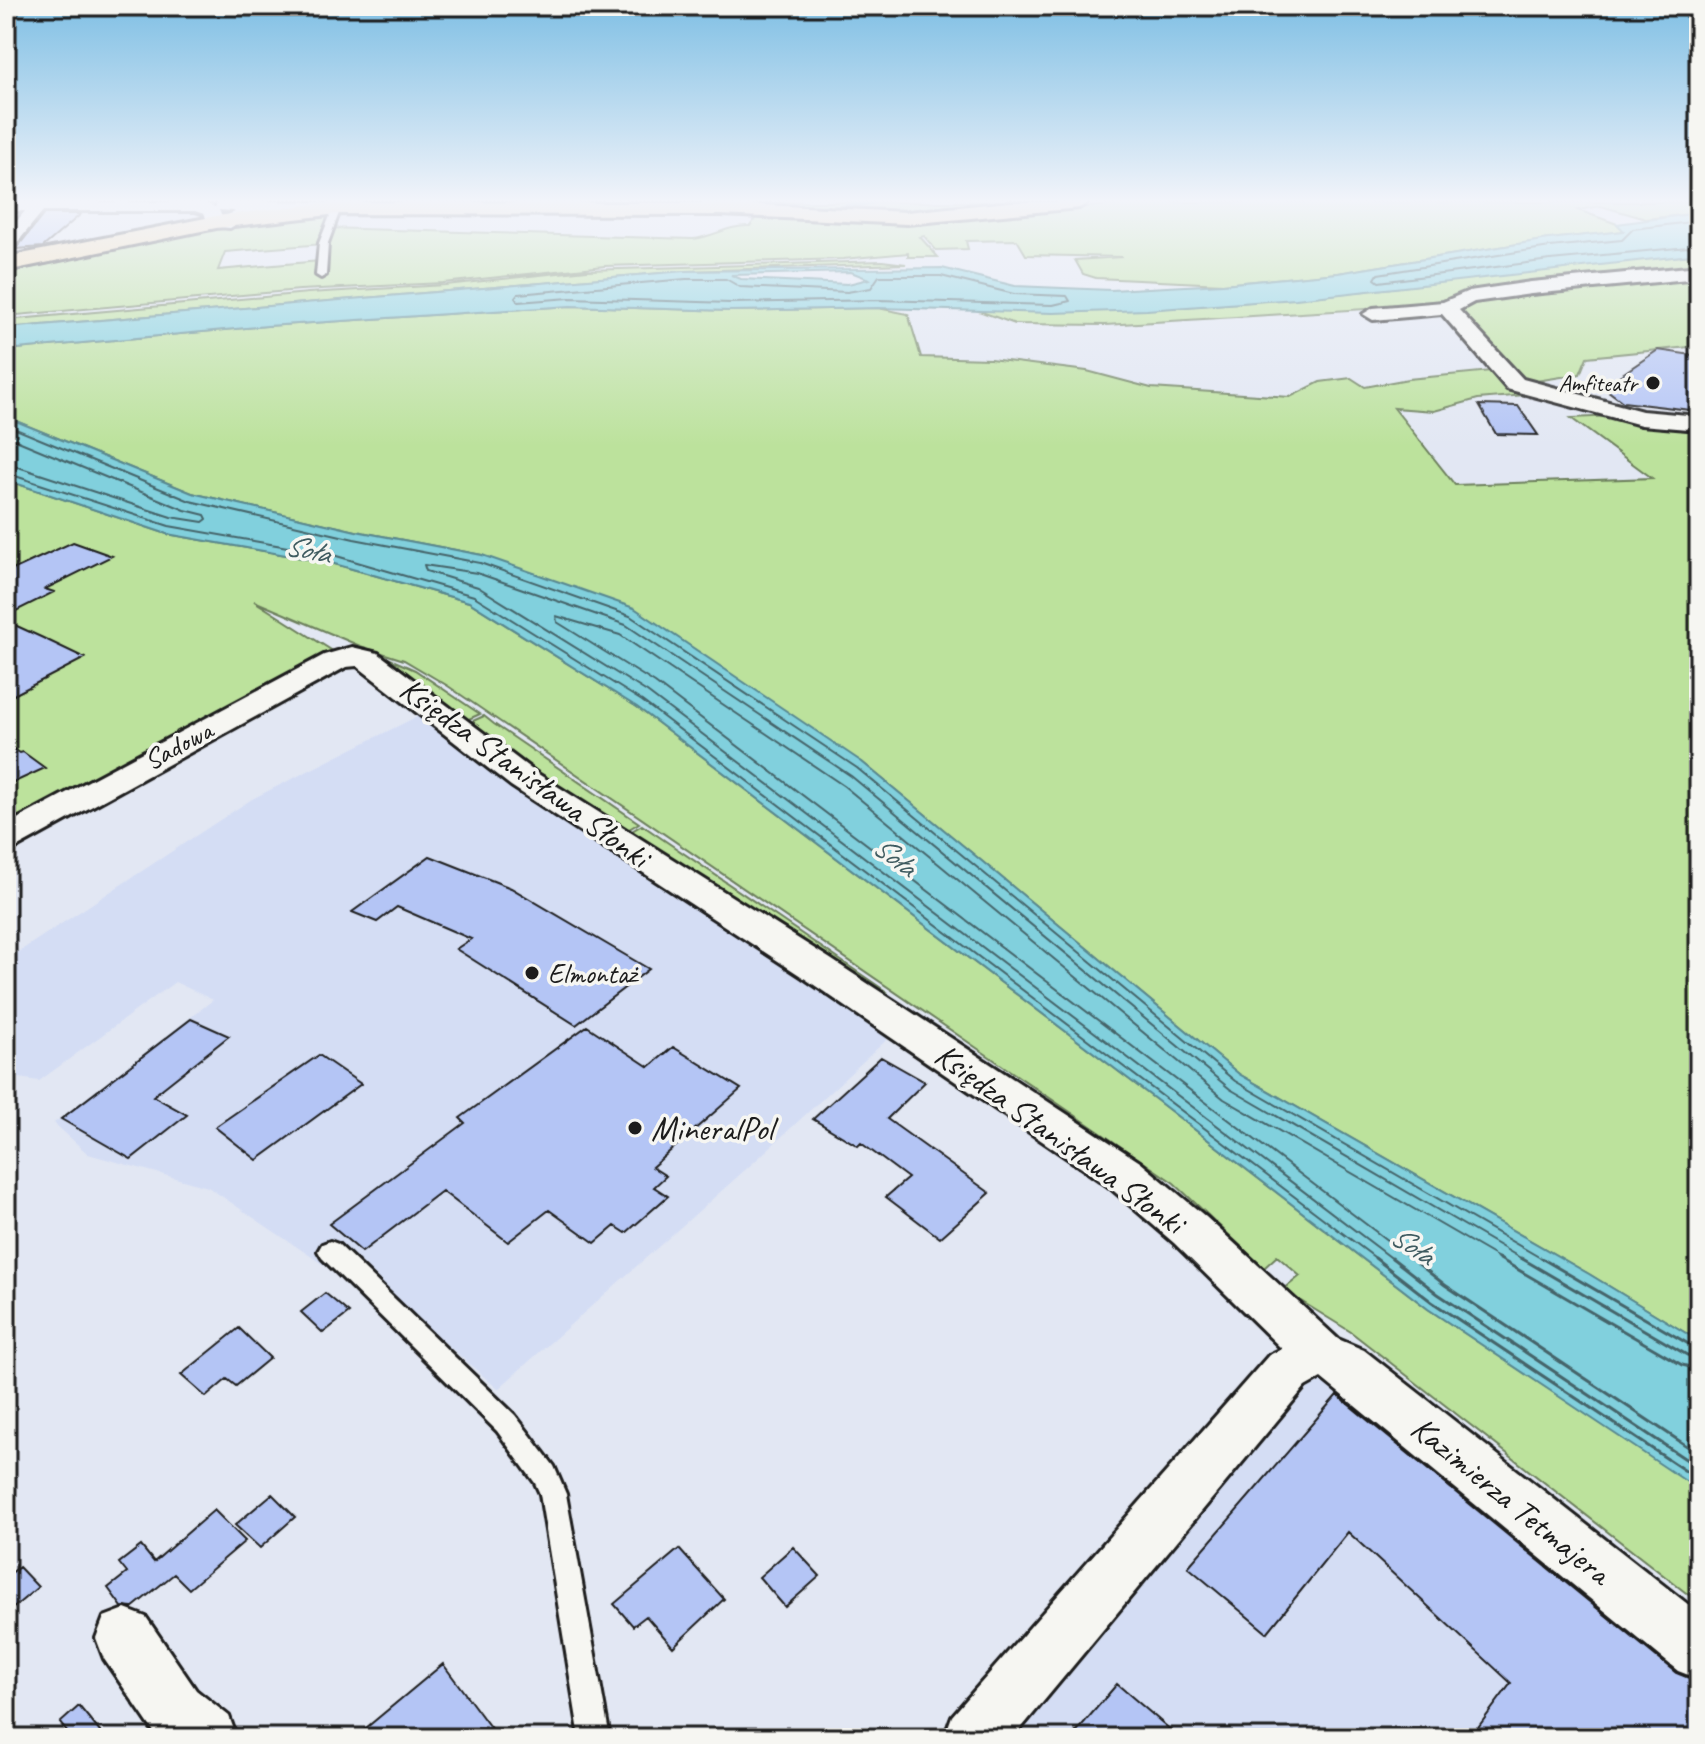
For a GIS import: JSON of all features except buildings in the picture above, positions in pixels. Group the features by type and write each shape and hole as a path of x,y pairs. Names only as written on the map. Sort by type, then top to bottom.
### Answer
{"street":[{"path":"1373,314 1447,308 1469,297 1594,283"},
{"path":"1447,308 1515,384 1641,418 1699,423"},
{"name":"Sadowa","path":"6,839 312,673 352,656"},
{"name":"Księdza Stanisława Słonki","path":"352,656 378,666 553,799 815,967 1124,1174 1190,1230 1320,1354"},
{"path":"974,1738 1287,1371 1320,1354"},
{"name":"Kazimierza Tetmajera","path":"1320,1354 1346,1366 1699,1650"},
{"path":"125,1638 175,1711 207,1738"}],"lane":[{"path":"330,1251 506,1423 545,1475 553,1494 595,1738"}],"shaded area":[{"path":"420,715 894,1033 753,1163 498,1389 367,1275 355,1286 208,1187 88,1154 54,1123 213,1000 175,982 39,1081 6,1076 6,960 252,799"},
{"path":"1317,1379 1333,1379 1699,1669 1699,1738 993,1738"}],"green space":[{"path":"6,283 435,283 300,290 6,316"},
{"path":"537,283 6,328 6,320 308,293"},
{"path":"1435,283 1699,283 1699,346 1587,357 1580,374 1517,384 1534,390 1525,395 1478,399 1434,411 1394,408 1455,485 1652,478 1571,418 1613,416 1699,423 1699,1341 1589,1274 1239,1074 862,762 482,555 356,531 192,493 6,417 6,350 267,326 570,306 731,311 878,308 908,314 921,357 990,359 1087,371 1151,388 1290,397 1320,382 1351,378 1365,387 1408,379 1502,370 1447,308 1430,305 1105,325 1015,324 976,310 1120,310 1263,301"},
{"path":"6,480 167,534 331,563 469,602 637,707 1428,1309 1699,1489 1699,1603 1351,1332 1283,1290 1300,1276 1277,1256 1264,1268 1174,1183 448,686 404,660 360,646 254,601 339,655 6,842"},
{"path":"381,655 415,670 480,714 462,722"},
{"path":"484,716 639,823 619,835 464,725"},
{"path":"642,825 887,992 876,1000 622,837"}],"water":[{"path":"537,283 1004,283 1111,290 1223,284 1436,283 1296,299 1147,310 1053,313 878,308 731,311 570,306 267,326 6,350 6,328"},
{"name":"Soła","path":"6,417 192,493 356,531 482,555 634,608 862,762 1239,1074 1589,1274 1699,1341 1699,1490 1428,1309 637,707 469,602 331,563 167,534 6,480"}],"place":[{"name":"Amfiteatr","path":"1653,383"},
{"name":"Elmontaż","path":"532,973"},
{"name":"MineralPol","path":"635,1128"}]}
